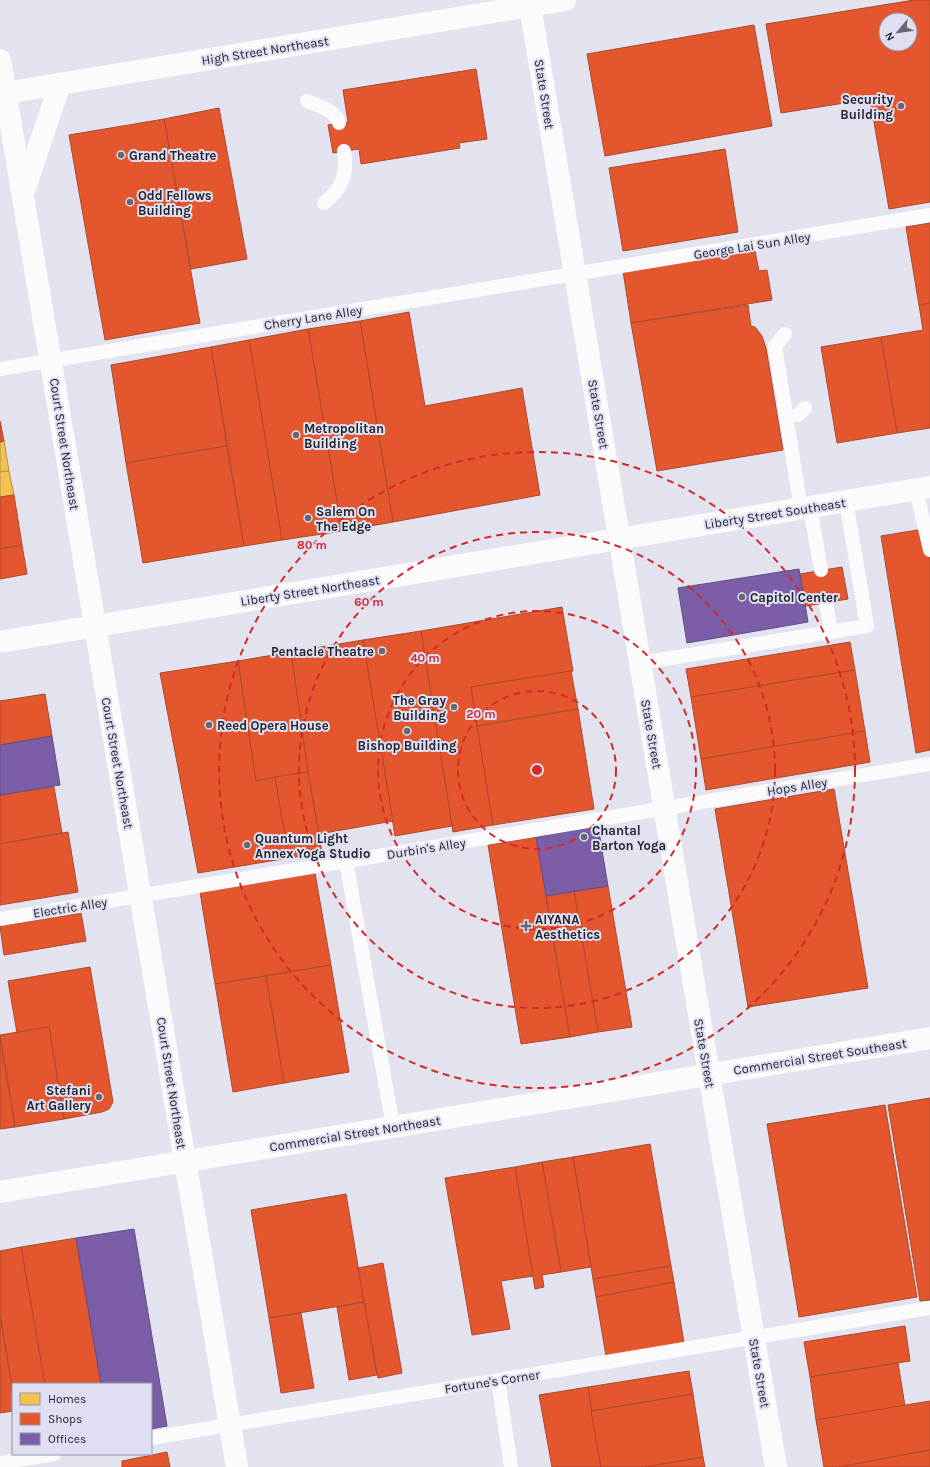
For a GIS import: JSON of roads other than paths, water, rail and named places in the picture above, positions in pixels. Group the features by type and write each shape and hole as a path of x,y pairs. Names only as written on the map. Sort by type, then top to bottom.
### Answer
{"main road":[{"name":"High Street Northeast","path":"3,93 529,3 566,0"},
{"name":"State Street","path":"529,3 776,1467"},
{"name":"Court Street Northeast","path":"0,60 3,93 23,194 237,1467"},
{"path":"23,194 60,84"},
{"name":"Liberty Street Southeast","path":"619,539 923,489"},
{"name":"Liberty Street Northeast","path":"0,642 619,539"},
{"name":"Commercial Street Southeast","path":"709,1074 930,1038"},
{"name":"Commercial Street Northeast","path":"0,1192 709,1074"}],"lane":[{"path":"307,101 327,110 335,116 339,123"},
{"path":"324,204 333,197 340,188 344,177 344,151"},
{"name":"George Lai Sun Alley","path":"575,274 930,215"},
{"name":"Cherry Lane Alley","path":"0,369 575,274"},
{"path":"785,334 775,346 806,508 821,570"},
{"path":"923,489 930,550"},
{"path":"640,663 867,626 846,502"},
{"path":"826,603 831,632"},
{"name":"Hops Alley","path":"665,808 930,764"},
{"name":"Durbin's Alley","path":"141,895 665,808"},
{"path":"346,861 393,1127"},
{"name":"Electric Alley","path":"0,919 141,895"},
{"name":"Fortune's Corner","path":"152,1438 930,1308"},
{"path":"498,1380 511,1467"},
{"path":"0,1463 48,1455"}],"place":[{"name":"Security Building","path":"901,106"},
{"name":"Grand Theatre","path":"121,155"},
{"name":"Odd Fellows Building","path":"130,202"},
{"name":"Metropolitan Building","path":"296,435"},
{"name":"Salem On The Edge","path":"308,518"},
{"name":"Capitol Center","path":"742,597"},
{"name":"Pentacle Theatre","path":"382,651"},
{"name":"The Gray Building","path":"454,707"},
{"name":"Reed Opera House","path":"209,725"},
{"name":"Bishop Building","path":"407,731"},
{"name":"Chantal Barton Yoga","path":"584,837"},
{"name":"Quantum Light Annex Yoga Studio","path":"247,845"},
{"name":"AIYANA Aesthetics","path":"526,926"},
{"name":"Stefani Art Gallery","path":"99,1097"}]}
